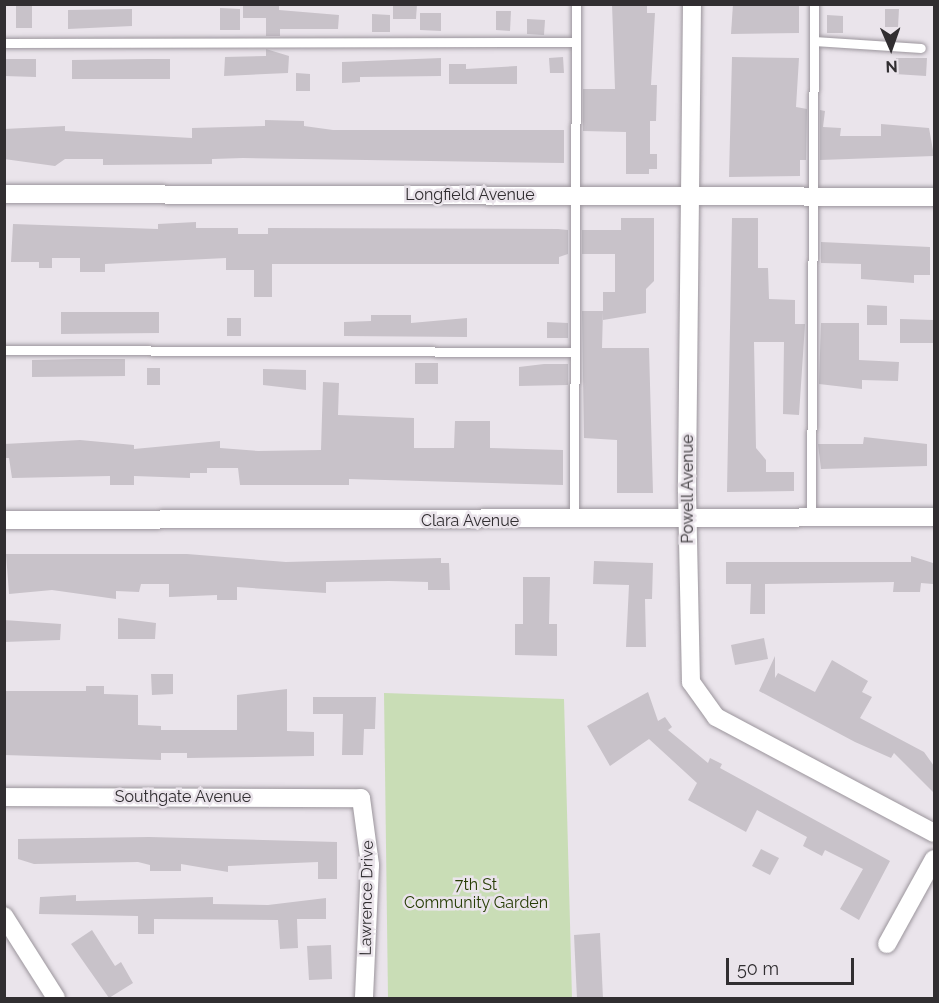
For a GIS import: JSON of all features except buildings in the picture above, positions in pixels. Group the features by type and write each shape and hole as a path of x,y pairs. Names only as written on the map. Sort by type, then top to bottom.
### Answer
{"street":[{"name":"Powell Avenue","path":"692,4 693,196 687,518 689,665 700,702 732,726 934,832"},
{"name":"Longfield Avenue","path":"4,194 934,197"},
{"name":"Clara Avenue","path":"4,520 574,520 811,516 934,517"},
{"name":"Southgate Avenue","path":"4,796 361,798"},
{"name":"Lawrence Drive","path":"361,798 370,865 363,999"},
{"path":"887,944 934,859"},
{"path":"4,916 56,999"}],"lane":[{"path":"574,520 576,4"},
{"path":"811,516 814,4"},
{"path":"814,41 921,48"},
{"path":"4,43 575,42"},
{"path":"4,350 575,352"}],"green space":[{"name":"7th St Community Garden","path":"384,693 564,699 572,998 388,998"}]}
